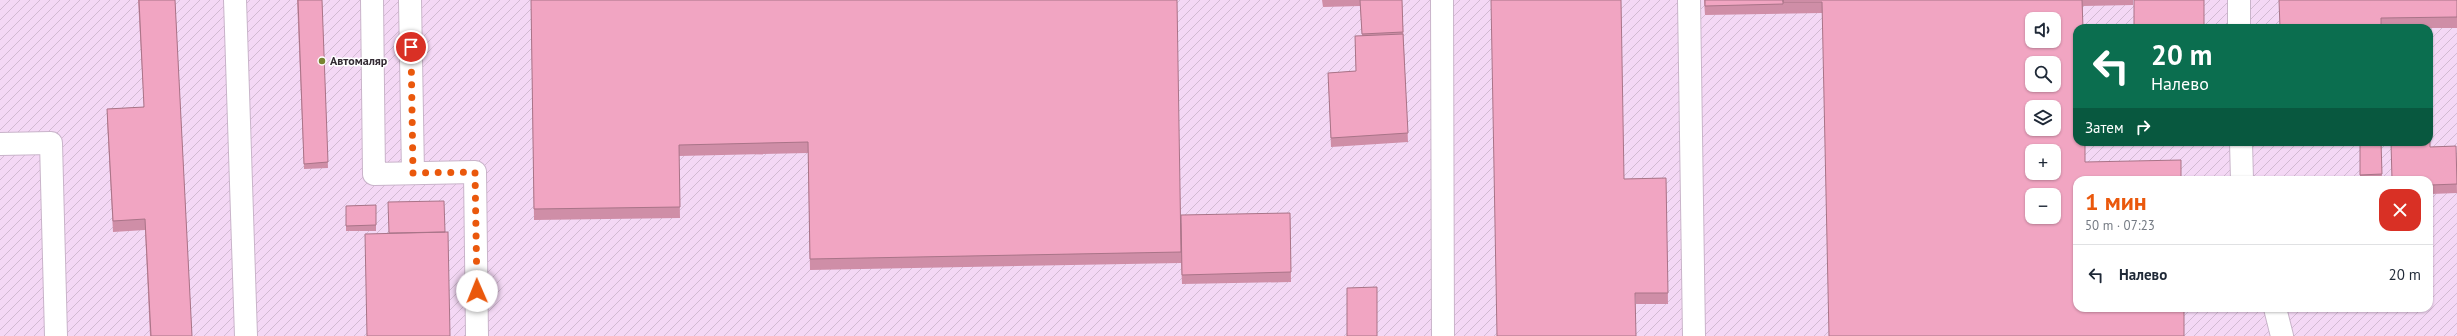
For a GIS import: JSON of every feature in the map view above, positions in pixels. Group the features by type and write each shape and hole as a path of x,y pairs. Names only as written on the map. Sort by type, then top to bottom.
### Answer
{"street":[{"path":"235,0 246,336"},
{"path":"372,0 374,174 475,172 478,336"},
{"path":"410,0 413,173"},
{"path":"1442,0 1443,336"},
{"path":"1688,0 1694,336"},
{"path":"2239,0 2240,24"},
{"path":"0,144 51,142 56,336"},
{"path":"2241,146 2242,176"},
{"path":"2276,312 2282,336"}],"shaded area":[{"path":"0,0 2457,0 2457,336 0,336"}],"building":[{"path":"139,0 175,0 192,336 151,336 145,219 113,221 107,109 144,107"},
{"path":"298,0 322,0 328,162 304,164"},
{"path":"531,0 1177,0 1181,252 810,259 808,142 679,145 680,207 534,209"},
{"path":"1360,0 1402,0 1403,32 1362,34"},
{"path":"1491,0 1621,0 1624,179 1666,178 1668,293 1635,293 1636,336 1497,336"},
{"path":"1705,0 1783,0 1783,4 1705,6"},
{"path":"1783,0 2082,0 2083,24 2073,24 2073,146 2085,146 2085,162 2181,160 2181,176 2073,176 2073,312 2184,312 2184,336 1829,336 1822,2 1783,2"},
{"path":"2134,0 2204,0 2204,24 2134,24"},
{"path":"2279,0 2457,0 2457,17 2381,18 2381,24 2280,24"},
{"path":"1403,34 1408,133 1331,138 1328,73 1356,71 1355,36"},
{"path":"2360,146 2381,146 2382,174 2360,175"},
{"path":"2391,146 2456,146 2457,184 2433,185 2433,176 2392,176"},
{"path":"444,201 445,232 389,233 388,202"},
{"path":"376,205 376,225 346,226 346,206"},
{"path":"1290,213 1291,272 1182,275 1181,215"},
{"path":"448,232 450,336 367,336 365,234"},
{"path":"1377,287 1377,336 1347,336 1347,288"}],"place":[{"name":"Автомаляр","path":"322,61"}],"route":[{"path":"411,47 413,173 475,172 477,291"}]}
